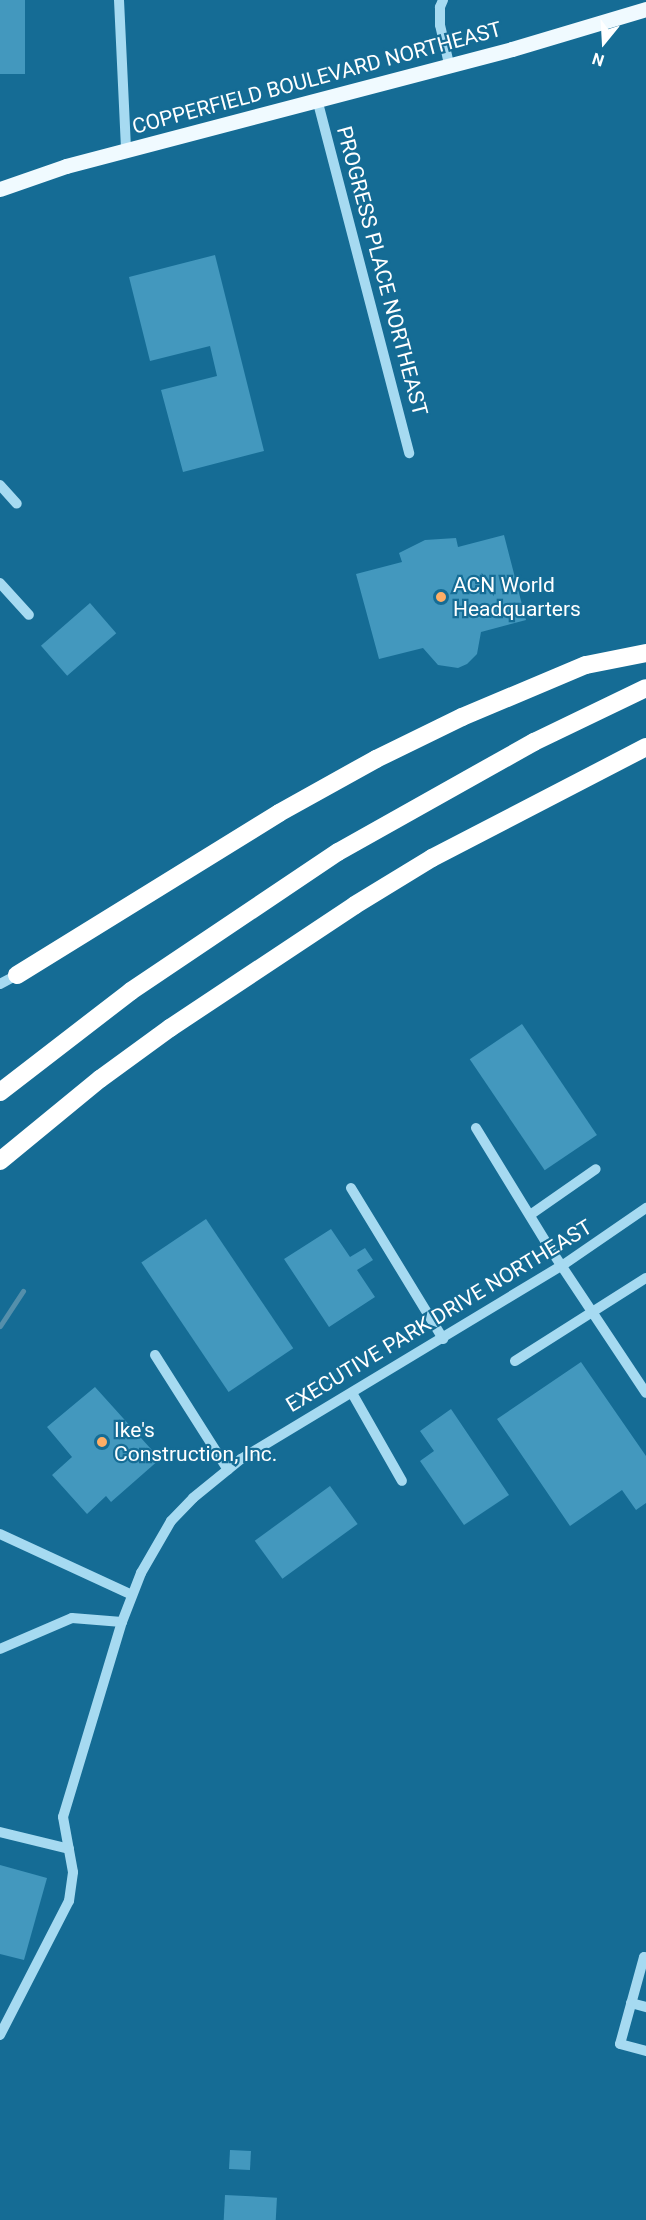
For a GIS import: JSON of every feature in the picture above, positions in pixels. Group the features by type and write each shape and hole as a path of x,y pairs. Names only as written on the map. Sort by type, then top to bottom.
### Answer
{"highway":[{"path":"9,977 279,813 376,759 462,717 586,665 646,653"},
{"path":"0,1092 131,990 338,852 534,742 646,688"},
{"path":"0,1161 100,1079 170,1028 355,906 432,858 646,747"}],"main road":[{"name":"COPPERFIELD BOULEVARD NORTHEAST","path":"0,189 66,166 646,9"}],"street":[{"path":"119,0 126,150"},
{"path":"443,0 440,7 440,25 449,64"},
{"name":"PROGRESS PLACE NORTHEAST","path":"317,99 409,453"},
{"path":"0,485 17,504"},
{"path":"0,583 29,615"},
{"path":"0,984 9,977"},
{"path":"476,1128 646,1393"},
{"path":"530,1215 596,1169"},
{"path":"351,1188 443,1339"},
{"name":"EXECUTIVE PARK DRIVE NORTHEAST","path":"0,2036 69,1901 73,1872 63,1817 122,1622 141,1573 171,1521 228,1470 258,1448 563,1265 646,1208"},
{"path":"515,1361 646,1278"},
{"path":"155,1355 228,1470"},
{"path":"351,1394 402,1481"},
{"path":"0,1534 132,1595"},
{"path":"0,1649 72,1617 122,1622"},
{"path":"0,1832 69,1850"},
{"path":"645,1958 620,2044 646,2051"},
{"path":"631,2003 646,2007"}],"building":[{"path":"0,0 25,0 25,74 0,74"},
{"path":"215,255 264,451 183,472 161,390 217,376 210,346 150,361 129,277"},
{"name":"ACN World Headquarters","path":"504,535 526,620 481,632 477,654 467,664 458,668 438,665 423,648 379,659 356,574 402,562 399,553 425,540 456,538 458,547"},
{"path":"90,603 116,633 67,676 41,646"},
{"path":"522,1024 597,1135 545,1170 470,1059"},
{"path":"206,1219 293,1348 229,1392 141,1263"},
{"path":"331,1229 350,1257 365,1248 373,1260 357,1270 375,1297 329,1327 284,1259"},
{"path":"581,1362 646,1456 646,1503 636,1510 622,1490 570,1526 497,1419"},
{"name":"Ike's Construction, Inc.","path":"95,1387 160,1459 111,1502 106,1496 87,1514 52,1475 72,1457 47,1427"},
{"path":"451,1409 509,1495 464,1525 420,1461 434,1451 420,1431"},
{"path":"330,1486 358,1524 282,1579 255,1541"},
{"path":"0,1865 47,1878 24,1960 0,1954"},
{"path":"230,2150 251,2151 250,2170 229,2169"},
{"path":"225,2195 277,2198 276,2220 224,2220"}],"waterway":[{"path":"0,1326 23,1291"}],"place":[{"name":"ACN World Headquarters","path":"441,597"},
{"name":"Ike's Construction, Inc.","path":"102,1442"}]}
